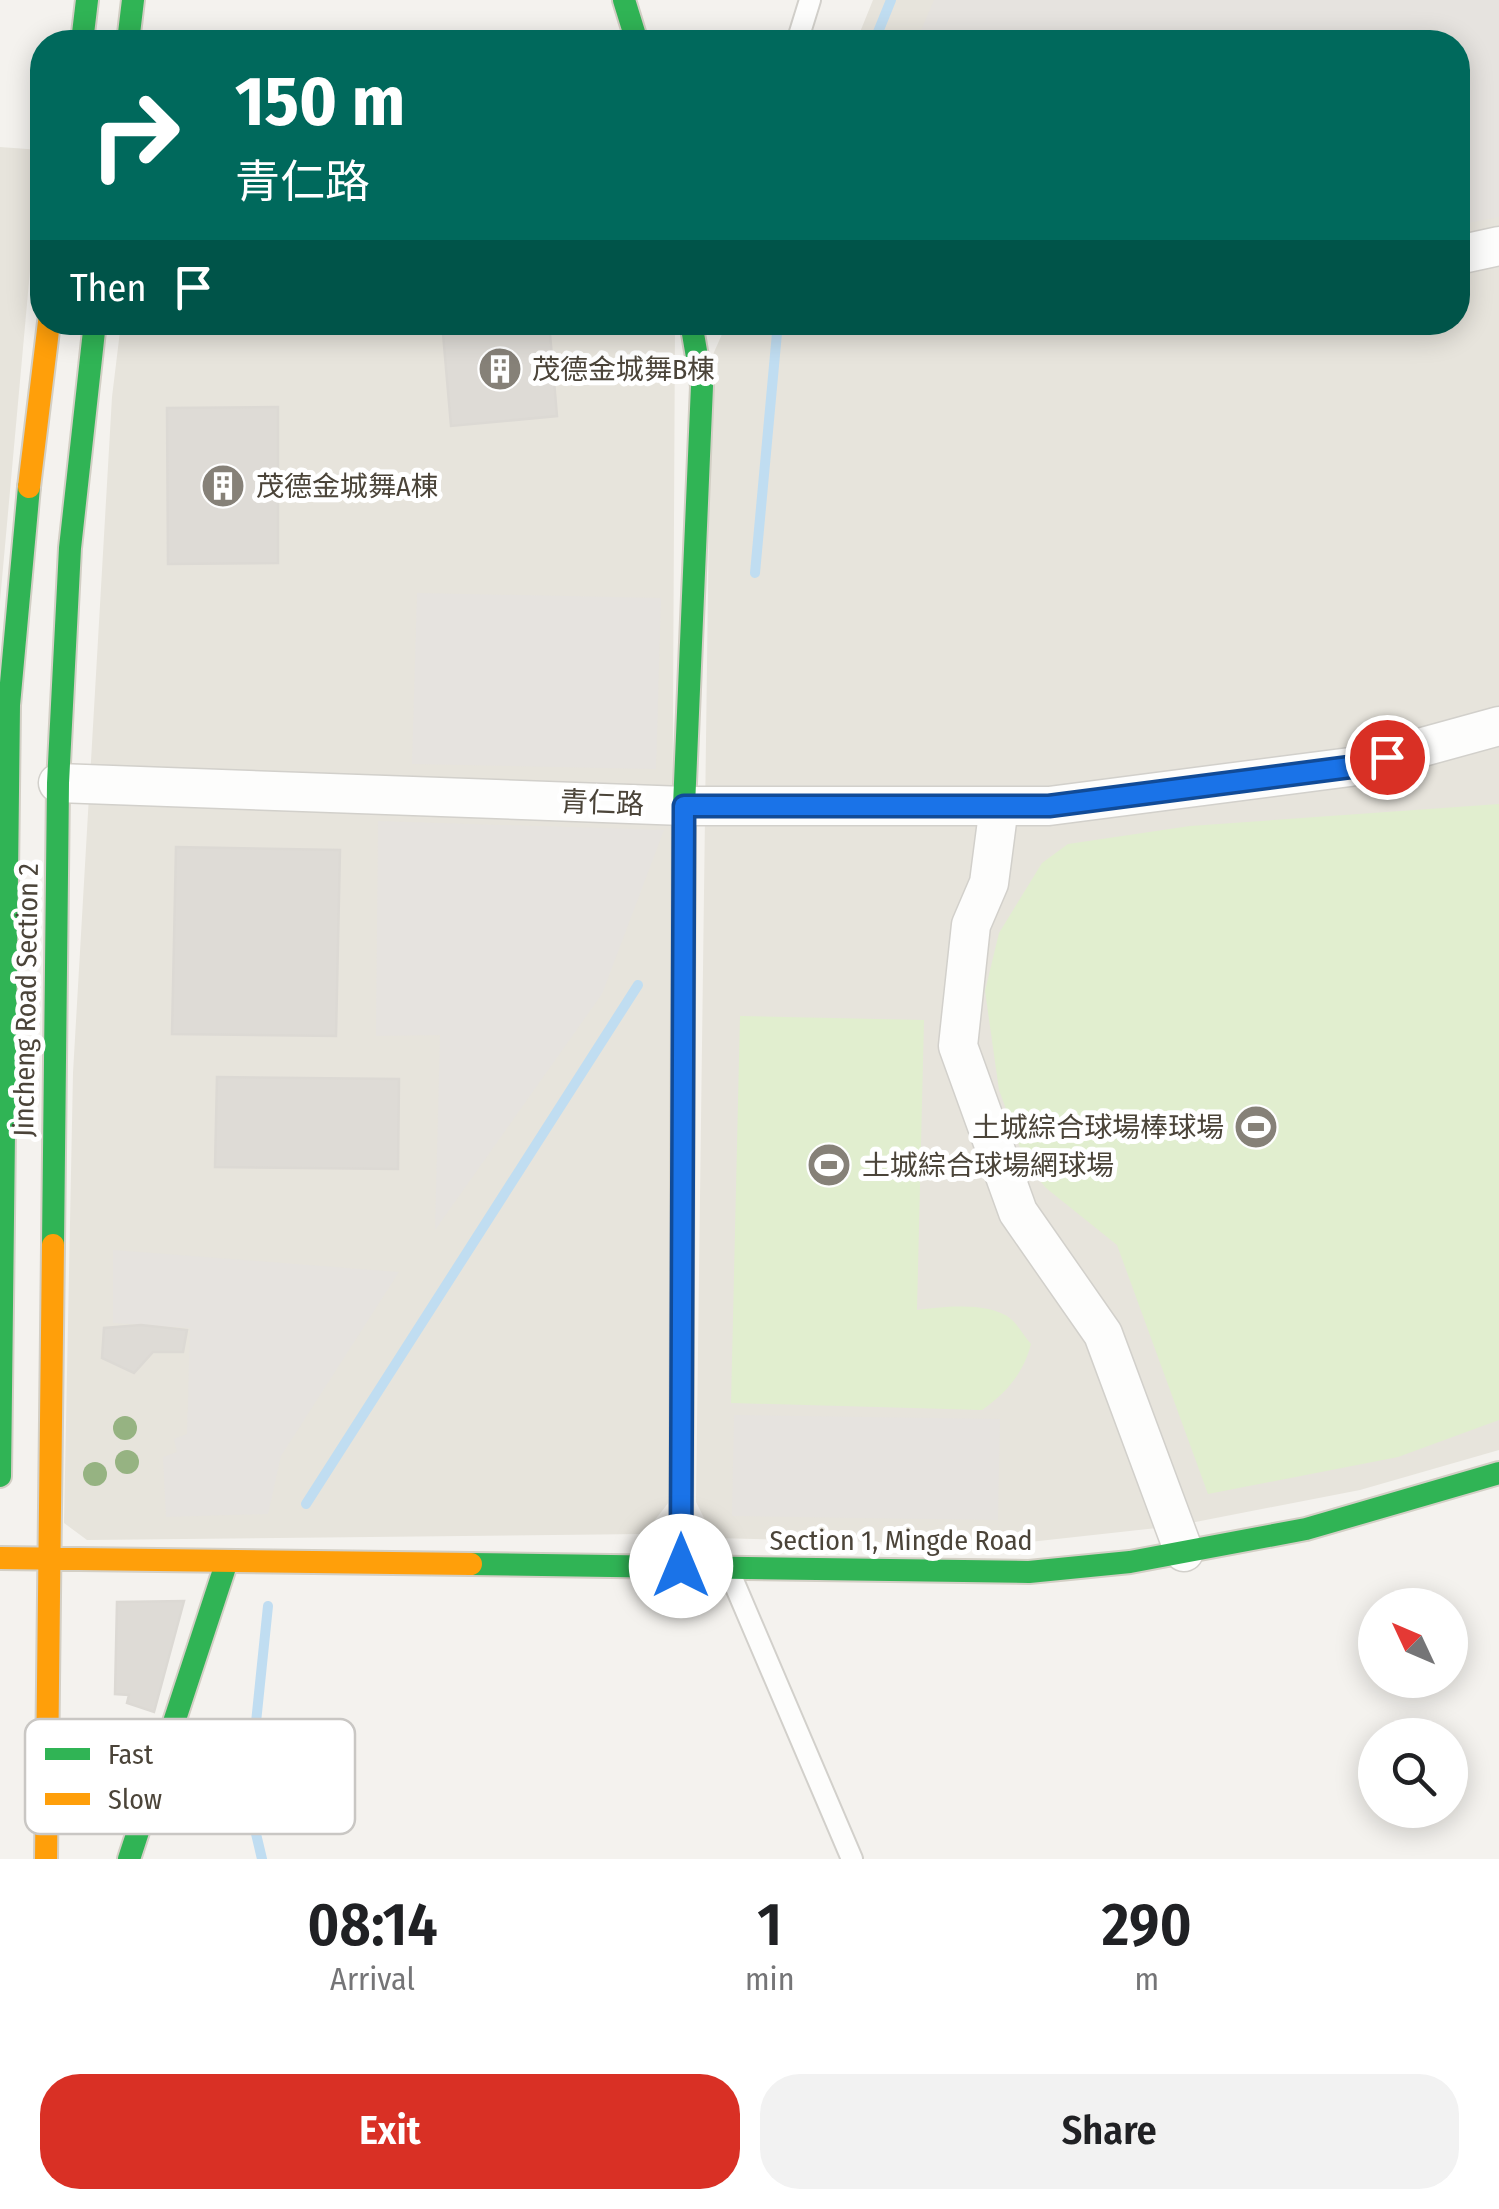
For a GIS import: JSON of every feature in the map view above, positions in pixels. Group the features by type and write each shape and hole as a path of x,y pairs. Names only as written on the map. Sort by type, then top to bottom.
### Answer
{"main road":[{"path":"84,30 88,0"},
{"path":"129,30 133,0"},
{"path":"624,0 633,30"},
{"name":"Jincheng Road Section 2","path":"0,1476 9,578 47,335"},
{"name":"Jincheng Road Section 2","path":"48,1719 58,783 70,548 94,335"},
{"path":"681,1566 684,806 702,386 693,335"},
{"name":"Section 1, Mingde Road","path":"0,1558 1028,1572 1184,1552 1306,1529 1499,1473"},
{"path":"175,1719 226,1564"},
{"name":"Jincheng Road Section 2","path":"46,1834 46,1859"},
{"path":"129,1859 137,1834"}],"street":[{"path":"1470,253 1499,246"},
{"name":"青仁路","path":"58,783 684,806 1049,806 1350,767 1499,726"},
{"path":"999,806 989,883 970,925 958,1046 1018,1212 1103,1334 1184,1552"}],"lane":[{"path":"801,30 810,0"},
{"path":"728,1569 852,1859"}],"shaded area":[{"path":"873,0 1499,0 1499,1450 1360,1490 1175,1526 1002,1545 714,1538 696,1502 711,359 722,335 1470,335 1470,30 861,30"},
{"path":"934,0 1499,0 1499,217 1470,223 1470,30 921,30"},
{"path":"0,147 30,149 30,271 0,601"},
{"path":"120,335 675,335 669,1502 644,1534 87,1540 64,1523 73,1073 112,397"},
{"path":"417,593 661,598 656,769 412,764"},
{"path":"378,821 664,830 602,994 435,1230 440,1035 376,1036"},
{"path":"113,1250 399,1272 281,1456 268,1514 166,1517 163,1457 177,1452 174,1439 187,1434 190,1328 113,1323"},
{"path":"734,1415 1000,1419 998,1520 732,1516"}],"green space":[{"name":"土城綜合球場棒球場","path":"1499,804 1499,1420 1398,1457 1208,1494 1117,1245 1046,1188 1026,1164 999,1090 985,991 999,933 1042,863 1068,844 1190,826"},
{"name":"土城綜合球場網球場","path":"740,1016 924,1020 917,1310 965,1307 1002,1313 1031,1344 1013,1382 982,1410 731,1403"}],"building":[{"name":"茂德金城舞B棟","path":"443,335 550,335 557,416 451,426"},
{"name":"茂德金城舞A棟","path":"278,407 278,563 168,564 167,408"},
{"path":"176,847 340,850 336,1036 172,1034"},
{"path":"217,1077 399,1079 398,1169 215,1167"},
{"path":"141,1325 187,1330 183,1352 153,1352 134,1373 102,1358 104,1328"},
{"path":"184,1601 154,1712 127,1703 129,1695 115,1694 117,1602"}],"waterway":[{"path":"879,30 891,0"},
{"path":"755,573 777,335"},
{"path":"306,1504 638,985"},
{"path":"256,1719 268,1606"},
{"path":"256,1834 262,1859"}],"traffic: fast":[{"path":"83,30 87,0"},
{"path":"129,30 133,0"},
{"path":"624,0 633,30"},
{"path":"53,1245 58,783 70,548 94,335"},
{"path":"683,1008 684,806 702,386 693,335"},
{"path":"0,1476 9,705 29,487"},
{"path":"471,1564 1029,1572 1130,1562 1306,1529 1499,1473"},
{"path":"175,1719 226,1564"},
{"path":"129,1859 137,1834"}],"traffic: slow":[{"path":"29,487 47,335"},
{"path":"681,1566 683,1008"},
{"path":"48,1719 53,1245"},
{"path":"0,1558 471,1564"},
{"path":"46,1834 46,1859"}],"place":[{"name":"茂德金城舞B棟","path":"500,369"},
{"name":"茂德金城舞A棟","path":"223,486"},
{"name":"土城綜合球場棒球場","path":"1256,1127"},
{"name":"土城綜合球場網球場","path":"829,1165"}],"route":[{"path":"681,1566 684,806 1049,806 1350,767 1387,757"}]}
